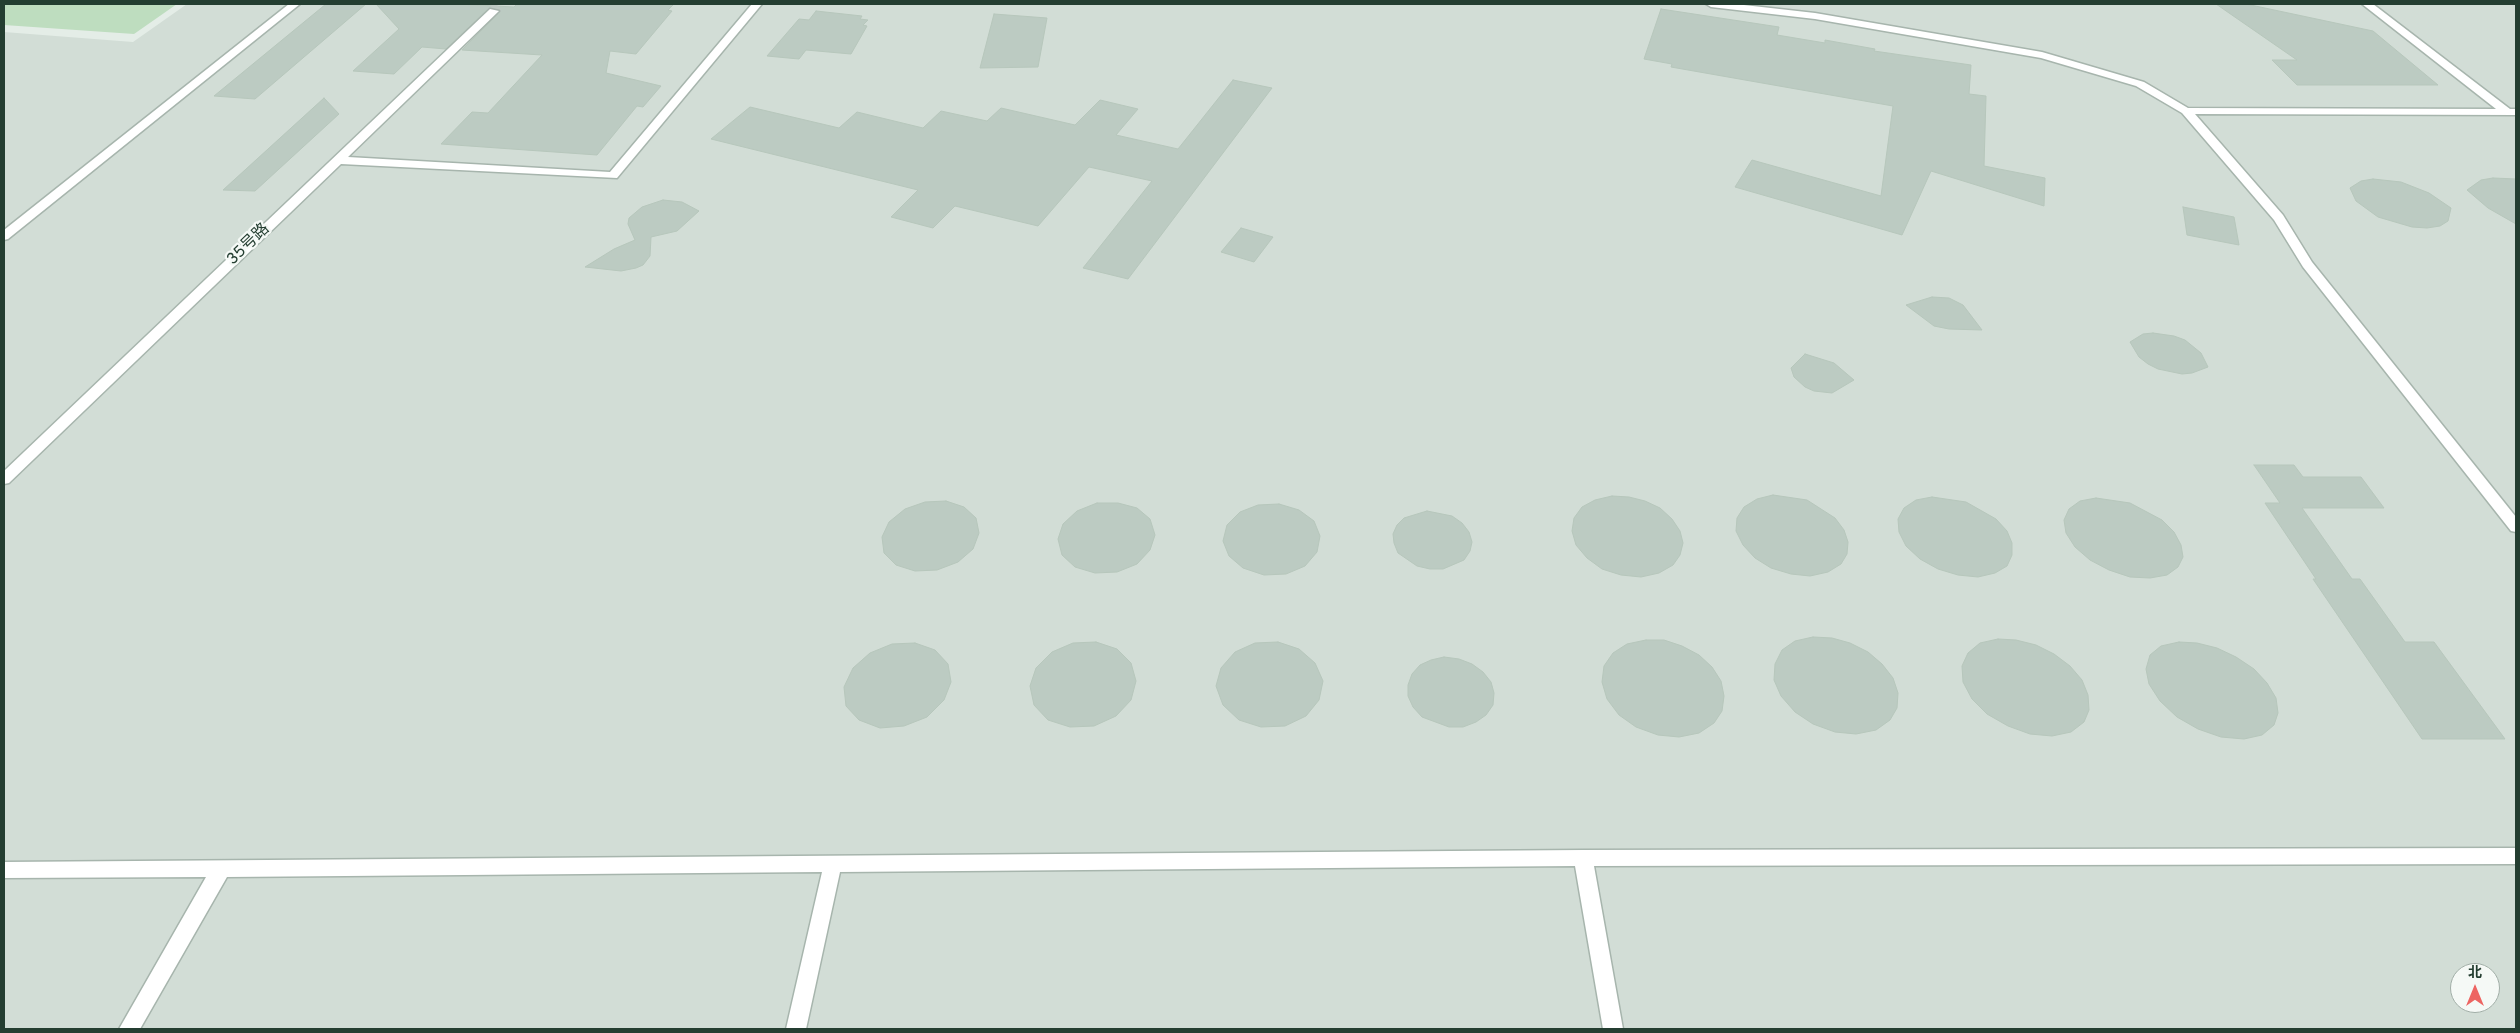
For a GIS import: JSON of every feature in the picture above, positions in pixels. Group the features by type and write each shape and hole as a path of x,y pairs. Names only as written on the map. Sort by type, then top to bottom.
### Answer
{"street":[{"path":"4,236 295,4"},
{"path":"339,160 613,176 757,4"},
{"path":"1711,4 1815,16 2042,55 2140,84 2186,111 2279,218 2307,264 2516,527"},
{"path":"2367,4 2511,112"},
{"name":"35号路","path":"4,479 498,7"},
{"path":"2186,111 2511,112"},
{"path":"4,870 1583,858 2516,856"},
{"path":"1583,858 1613,1029"},
{"path":"796,1029 833,864"},
{"path":"129,1029 220,869"}],"shaded area":[{"path":"187,4 2516,4 2516,1029 4,1029 4,32 133,42"}],"green space":[{"path":"4,4 177,4 134,34 4,25"}],"building":[{"path":"326,4 366,4 255,99 214,96"},
{"path":"376,4 459,4 514,7 517,4 674,4 668,10 672,11 636,54 610,51 606,73 661,86 643,107 637,106 597,155 441,144 472,112 488,113 542,55 462,50 501,11 490,7 446,49 422,47 394,74 353,71 399,29"},
{"path":"2216,4 2246,4 2373,31 2438,85 2297,85 2272,60 2297,60"},
{"path":"1661,9 1779,27 1777,35 1825,43 1825,40 1875,49 1874,51 1971,65 1969,94 1986,96 1984,166 2045,178 2044,206 1931,171 1902,235 1735,187 1752,160 1881,196 1893,106 1671,67 1672,64 1644,59"},
{"path":"816,11 862,16 860,19 868,20 863,25 867,26 851,54 806,50 799,59 767,56 799,19 809,20"},
{"path":"994,14 1047,18 1038,67 980,68"},
{"path":"1233,80 1272,88 1128,279 1083,268 1152,181 1089,167 1038,226 955,206 933,228 891,217 918,190 711,139 750,107 839,128 857,112 923,128 941,111 987,121 1001,108 1075,125 1100,100 1138,109 1116,135 1178,149"},
{"path":"324,98 339,114 255,191 223,190"},
{"path":"2493,178 2516,179 2516,224 2488,208 2467,190 2481,180"},
{"path":"2373,179 2401,182 2429,193 2451,208 2448,221 2440,226 2427,228 2412,227 2378,217 2356,201 2350,188 2361,181"},
{"path":"663,200 682,202 699,211 677,231 651,237 650,256 643,265 621,271 585,267 614,249 635,240 628,224 629,218 642,207"},
{"path":"2183,207 2234,217 2239,245 2187,235"},
{"path":"1241,228 1273,237 1254,262 1221,252"},
{"path":"1932,297 1949,298 1963,305 1982,330 1949,329 1934,326 1906,305"},
{"path":"2153,333 2174,336 2185,340 2201,353 2208,367 2192,373 2182,374 2158,369 2148,364 2139,357 2130,342 2143,334"},
{"path":"1805,354 1834,363 1854,380 1832,393 1814,391 1805,387 1794,377 1791,368"},
{"path":"2254,465 2294,465 2303,477 2361,477 2384,508 2302,508 2352,579 2360,579 2405,642 2434,642 2505,739 2422,739 2313,579 2316,579 2265,503 2280,503"},
{"path":"1773,495 1807,500 1835,518 1844,530 1848,542 1847,554 1841,564 1828,572 1810,576 1791,574 1771,568 1755,558 1743,545 1736,531 1737,518 1744,507 1757,499"},
{"path":"1612,496 1629,497 1645,501 1660,508 1672,519 1680,531 1683,543 1680,555 1673,565 1659,573 1641,577 1621,575 1602,569 1587,558 1576,545 1572,531 1574,518 1582,507 1595,500"},
{"path":"1932,497 1966,502 1996,519 2007,531 2012,543 2012,555 2007,566 1995,573 1978,577 1958,575 1938,569 1920,559 1906,546 1899,532 1898,519 1904,508 1916,500"},
{"path":"2096,498 2130,503 2162,520 2174,532 2181,545 2183,557 2178,567 2167,575 2150,578 2130,577 2109,570 2090,560 2075,547 2066,533 2064,520 2069,509 2080,501"},
{"path":"946,501 964,507 976,518 979,533 973,549 958,562 937,570 915,571 896,565 884,553 882,537 889,522 905,509 925,502"},
{"path":"1097,503 1118,503 1137,508 1150,519 1155,535 1150,550 1137,564 1117,572 1095,573 1075,567 1062,555 1058,539 1063,524 1077,511"},
{"path":"1279,504 1299,510 1314,521 1320,536 1317,552 1305,566 1286,574 1264,575 1243,568 1229,556 1223,541 1227,525 1240,512 1258,505"},
{"path":"1427,511 1452,516 1462,523 1469,532 1472,542 1470,551 1464,560 1443,569 1430,569 1417,566 1398,553 1393,534 1397,525 1404,518"},
{"path":"1813,637 1832,638 1850,643 1868,652 1882,664 1893,678 1898,693 1897,708 1890,720 1876,730 1856,734 1835,732 1813,724 1795,712 1781,696 1774,680 1775,664 1782,650 1795,641"},
{"path":"1998,639 2016,640 2036,645 2054,654 2070,666 2082,680 2088,695 2089,710 2084,722 2071,732 2052,736 2030,734 2008,726 1987,714 1972,699 1963,682 1962,666 1968,653 1980,643"},
{"path":"1646,640 1664,640 1682,646 1699,655 1712,667 1721,681 1724,696 1722,711 1714,723 1699,733 1679,737 1658,735 1636,727 1619,715 1607,699 1602,682 1604,666 1613,653 1627,644"},
{"path":"1096,642 1117,649 1131,663 1136,681 1131,700 1116,716 1094,726 1070,727 1048,720 1034,705 1030,686 1036,668 1052,652 1073,643"},
{"path":"1278,642 1299,649 1315,663 1323,681 1319,700 1306,716 1285,726 1261,727 1239,720 1223,705 1216,686 1221,668 1235,652 1255,643"},
{"path":"2179,642 2197,643 2217,648 2236,657 2254,669 2267,683 2276,698 2278,713 2274,725 2262,735 2244,739 2221,737 2198,729 2177,717 2160,701 2149,684 2146,669 2150,655 2161,646"},
{"path":"915,643 935,650 948,664 951,682 944,700 927,717 904,726 880,728 859,720 846,706 844,687 853,668 870,653 892,644"},
{"path":"1444,657 1459,659 1472,664 1483,672 1491,682 1494,693 1493,705 1486,715 1476,722 1463,727 1449,727 1422,717 1413,707 1408,696 1408,685 1412,674 1420,665"}],"tunnel":[{"path":"494,11 498,6"}]}
